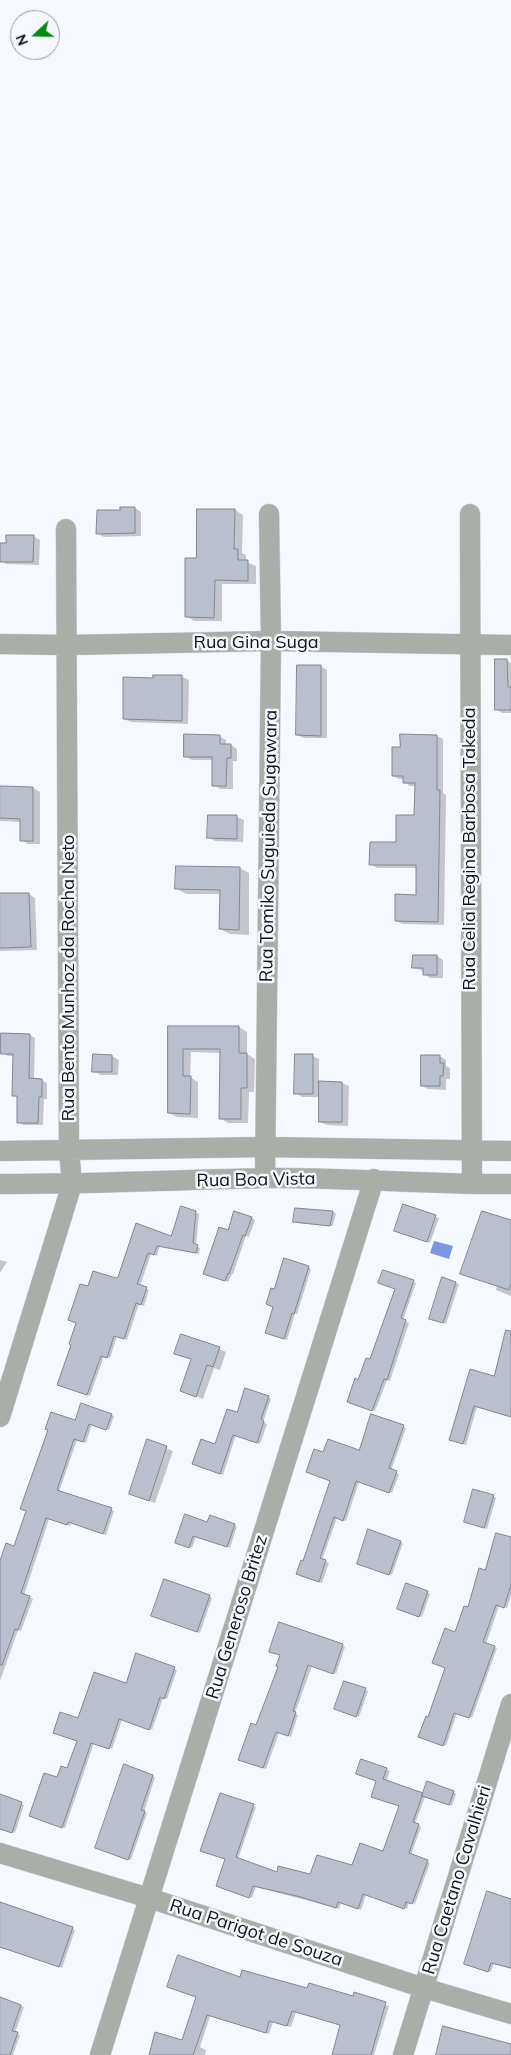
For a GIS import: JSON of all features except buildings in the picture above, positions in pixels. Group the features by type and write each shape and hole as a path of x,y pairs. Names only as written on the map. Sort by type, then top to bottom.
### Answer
{"street":[{"name":"Rua Tomiko Suguieda Sugawara","path":"266,1178 271,641 269,514"},
{"name":"Rua Celia Regina Barbosa Takeda","path":"470,514 472,1184"},
{"name":"Rua Bento Munhoz da Rocha Neto","path":"0,1417 72,1184 69,1150 66,529"},
{"name":"Rua Gina Suga","path":"0,644 68,645 271,641 511,646"},
{"name":"Rua Boa Vista","path":"0,1151 266,1148 511,1151"},
{"name":"Rua Boa Vista","path":"0,1184 72,1184 266,1178 374,1179 511,1184"},
{"name":"Rua Generoso Britez","path":"100,2055 374,1179"},
{"name":"Rua Caetano Cavalhieri","path":"403,2055 511,1704"},
{"name":"Rua Parigot de Souza","path":"0,1853 149,1898 424,1988 511,2014"}],"water":[{"path":"434,1241 453,1246 449,1259 430,1253"}]}
